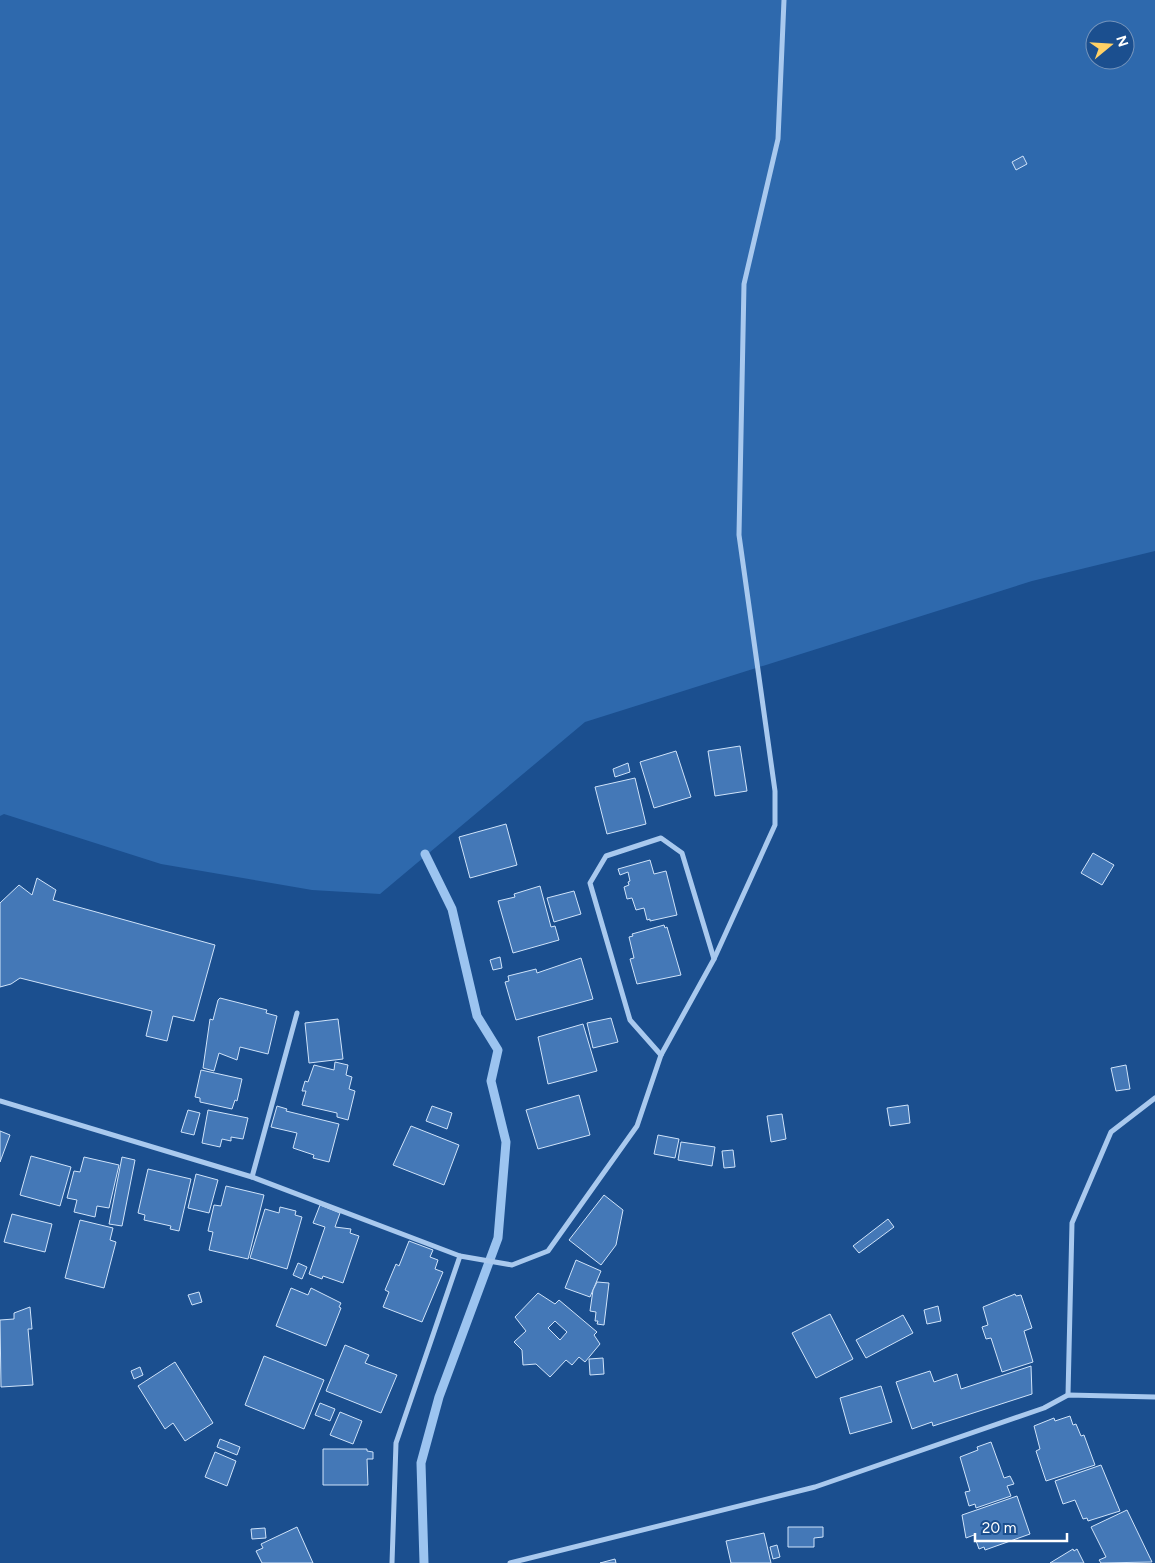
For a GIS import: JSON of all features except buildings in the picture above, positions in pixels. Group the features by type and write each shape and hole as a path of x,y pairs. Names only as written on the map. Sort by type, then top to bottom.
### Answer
{"street":[{"path":"0,1101 252,1177 460,1256 512,1265 548,1251 637,1126 661,1055 714,959 776,825 775,791 739,535 744,284 778,139 784,0"},
{"path":"661,1055 630,1020 590,883 606,856 661,838 682,853 714,959"},
{"path":"252,1177 297,1013"},
{"path":"1068,1396 1072,1223 1111,1132 1155,1098"},
{"path":"392,1563 396,1442 460,1256"},
{"path":"510,1563 815,1487 1044,1408 1068,1396 1155,1397"}],"shaded area":[{"path":"0,0 1155,0 1155,551 1032,581 585,722 380,894 312,890 161,864 4,814 0,816"}],"waterway":[{"path":"424,1563 421,1463 439,1397 498,1238 506,1142 491,1081 498,1050 477,1016 452,909 425,854"}]}
